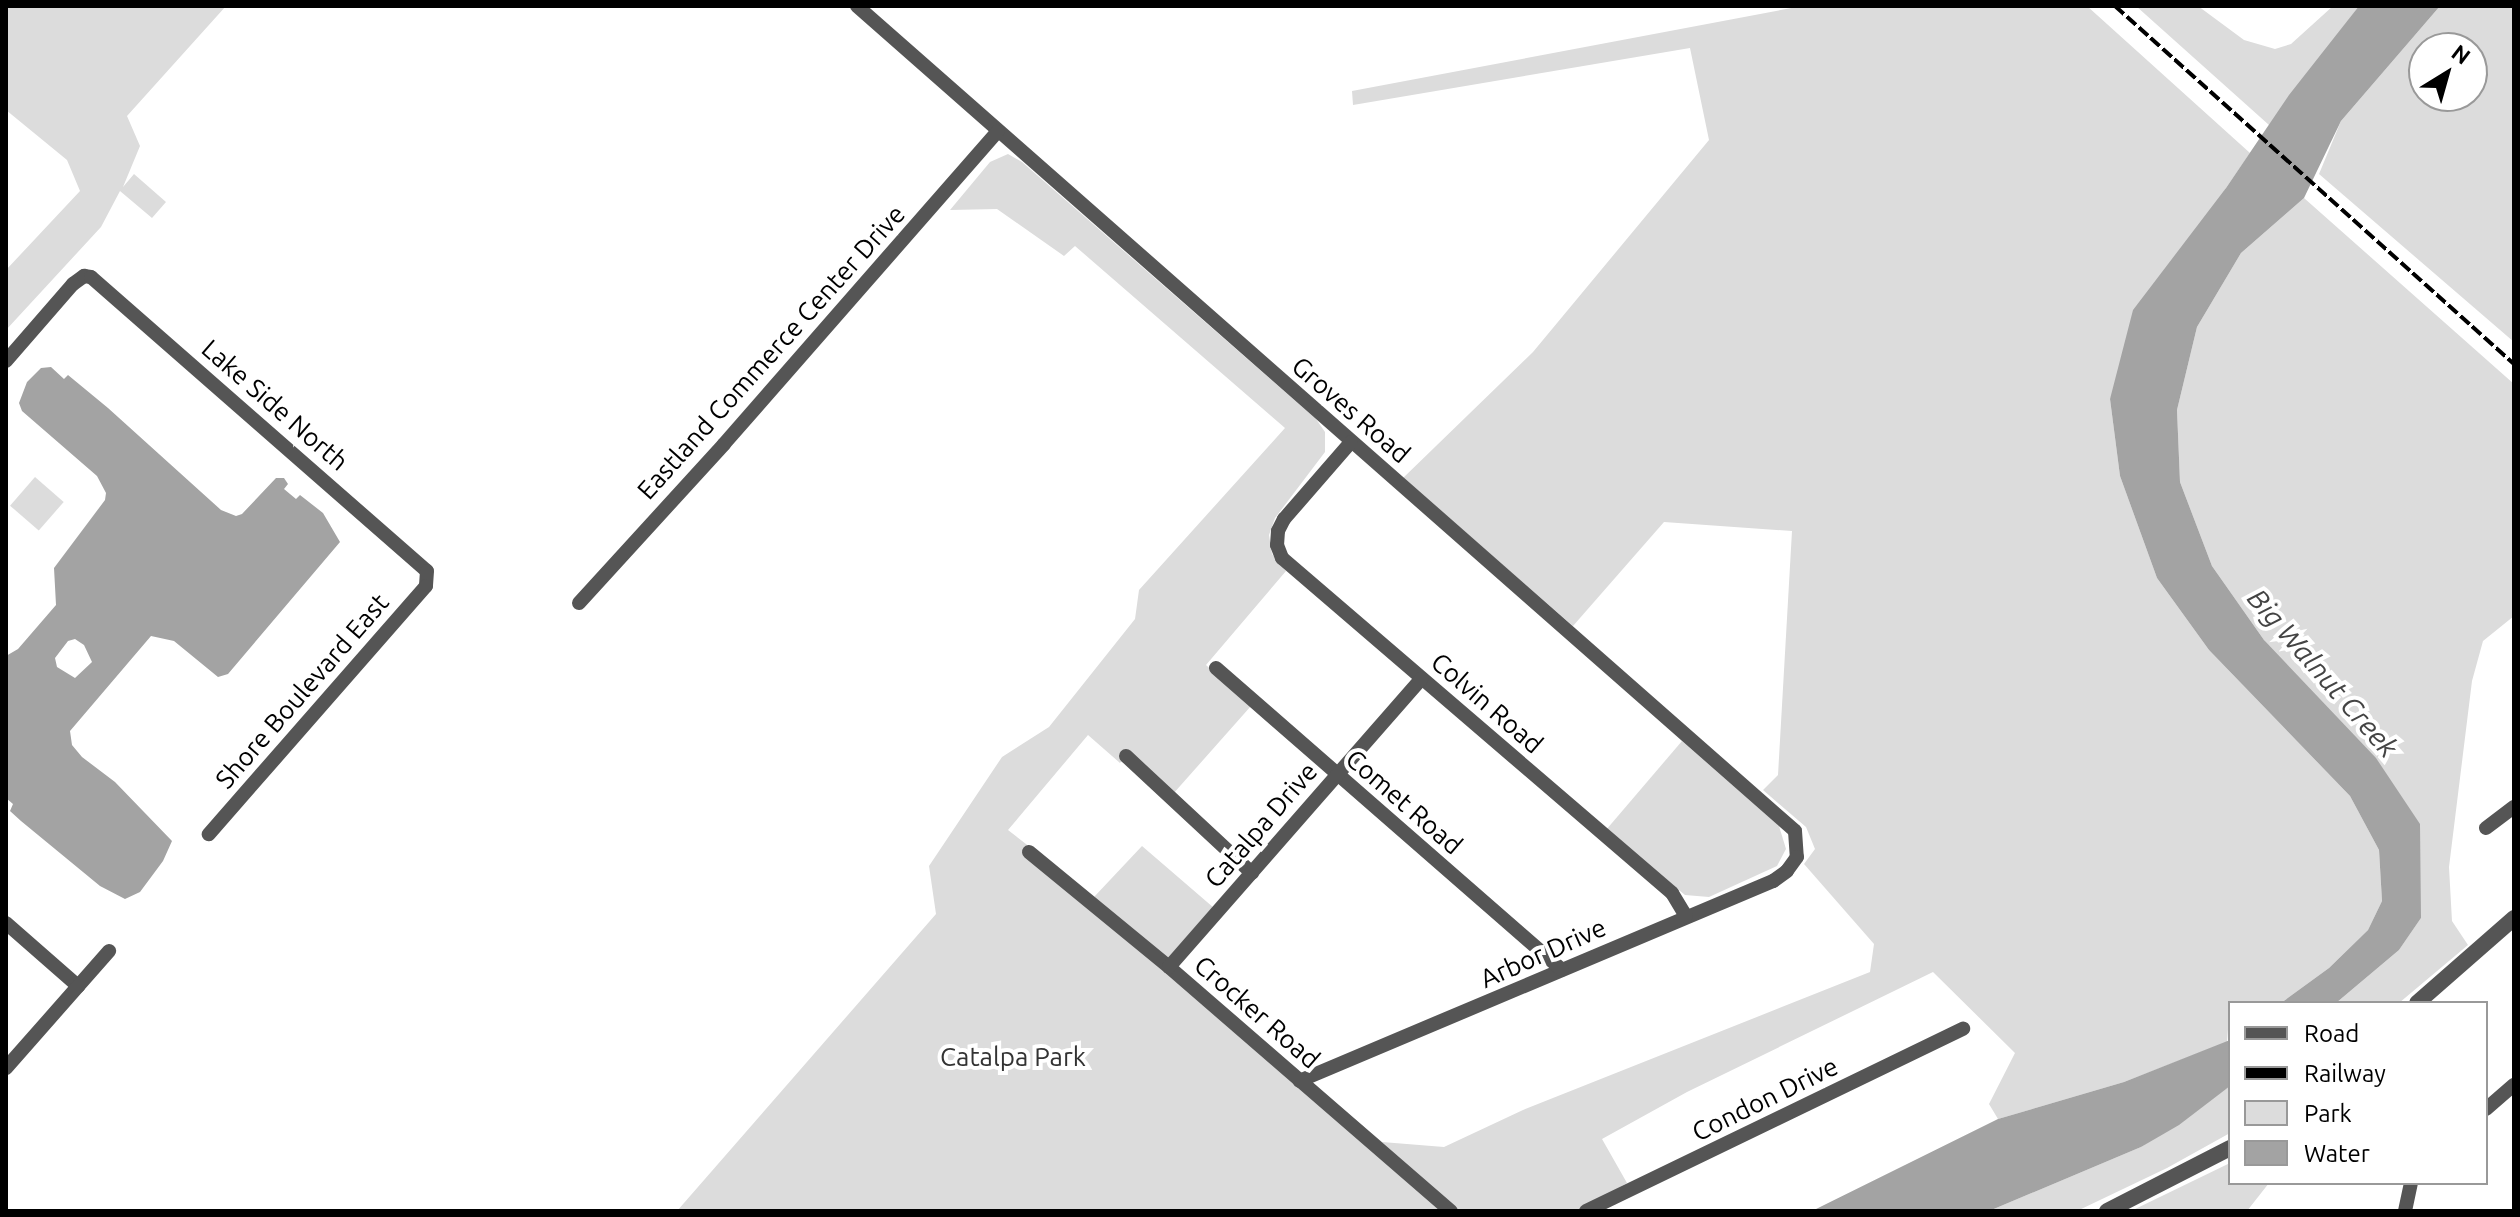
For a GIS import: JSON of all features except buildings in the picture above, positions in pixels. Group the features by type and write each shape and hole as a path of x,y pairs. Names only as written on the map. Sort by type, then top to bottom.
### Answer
{"street":[{"name":"Groves Road","path":"866,9 997,132 1790,824 1798,841 1797,857"},
{"name":"Eastland Commerce Center Drive","path":"579,603 724,444 997,132"},
{"name":"Lake Side North","path":"6,361 84,276 97,281 424,566 429,577"},
{"name":"Colvin Road","path":"1351,442 1284,519 1278,531 1277,545 1282,558 1672,893 1686,916"},
{"name":"Shore Boulevard East","path":"209,834 426,586 429,577"},
{"name":"Comet Road","path":"1216,668 1562,970"},
{"name":"Catalpa Drive","path":"1169,967 1421,679"},
{"path":"1126,756 1252,873"},
{"path":"2486,828 2514,807"},
{"name":"Crocker Road","path":"1029,852 1169,967 1451,1211"},
{"name":"Arbor Drive","path":"1299,1081 1773,881 1787,871 1797,857"},
{"path":"2419,1001 2514,918"},
{"path":"6,923 78,986"},
{"path":"6,1068 109,951"},
{"name":"Condon Drive","path":"1586,1211 1963,1029"},
{"path":"2488,1107 2514,1085"},
{"path":"2107,1211 2228,1149"},
{"path":"2405,1211 2411,1185"}],"green space":[{"path":"6,6 226,6 127,116 140,146 123,187 134,174 166,202 152,218 120,191 101,227 6,330 6,270 80,191 67,160 6,110"},
{"name":"Catalpa Park","path":"1802,6 2087,6 2250,153 2226,188 2110,399 2120,476 2157,578 2209,650 2350,796 2379,850 2382,901 2368,930 2329,968 2284,1001 2228,1001 2227,1042 2124,1082 1998,1119 1989,1104 2015,1053 1933,972 1687,1092 1602,1139 1627,1183 1578,1211 677,1211 936,914 929,866 1002,757 1049,727 1135,619 1139,590 1285,428 1075,246 1064,256 997,209 950,210 990,162 1008,154 1022,162 1316,419 1325,432 1325,452 1275,518 1269,535 1272,554 1286,571 1206,665 1251,706 1173,794 1127,753 1120,763 1088,735 1008,830 1094,897 1142,846 1214,908 1169,962 1382,1142 1444,1147 1523,1110 1870,972 1874,944 1804,864 1815,849 1806,827 1763,790 1778,775 1792,531 1664,522 1573,626 1403,478 1533,352 1709,140 1690,48 1353,105 1352,91"},
{"path":"2136,6 2198,6 2244,40 2275,49 2291,44 2333,6 2359,6 2269,125"},
{"path":"2440,6 2514,6 2514,342 2319,174 2341,121 2408,43 2408,112 2488,112 2488,32 2418,32"},
{"path":"2304,198 2514,384 2514,616 2483,641 2472,681 2449,867 2452,921 2468,945 2401,1001 2338,1001 2399,950 2421,918 2264,640 2212,566 2180,482 2177,410 2197,327 2241,253"},
{"path":"35,477 64,502 39,531 10,506"},
{"path":"1682,741 1779,826 1786,849 1777,866 1709,897 1685,895 1606,830"},
{"path":"2228,1087 2228,1134 2167,1168 2077,1211 1989,1211 2141,1147"},
{"path":"2228,1164 2228,1185 2267,1185 2247,1211 2131,1211"}],"water":[{"path":"2359,6 2440,6 2418,32 2408,32 2408,43 2341,121 2304,198 2241,253 2197,327 2177,410 2180,482 2212,566 2264,640 2376,758 2420,824 2421,918 2399,950 2338,1001 2284,1001 2329,968 2368,930 2382,901 2379,850 2350,796 2209,650 2157,578 2120,476 2110,399 2133,310 2226,188 2289,95"},
{"path":"51,367 64,379 68,375 221,510 236,516 242,514 276,478 284,478 288,484 284,489 296,499 300,495 323,513 340,542 228,674 218,677 174,641 151,636 70,731 72,745 82,757 115,782 172,841 163,861 140,892 125,899 100,886 21,821 10,811 13,804 6,798 6,656 18,649 56,605 54,568 105,500 106,493 97,476 22,411 19,403 27,382 41,368","holes":["75,639 84,645 92,662 75,678 57,667 55,658 68,641"]},
{"path":"2228,1041 2228,1088 2179,1125 2141,1147 1989,1211 1812,1211 1998,1119 2124,1082"}],"railway":[{"path":"2115,6 2514,364"}],"water label":[{"name":"Big Walnut Creek","path":"2323,673"}]}
